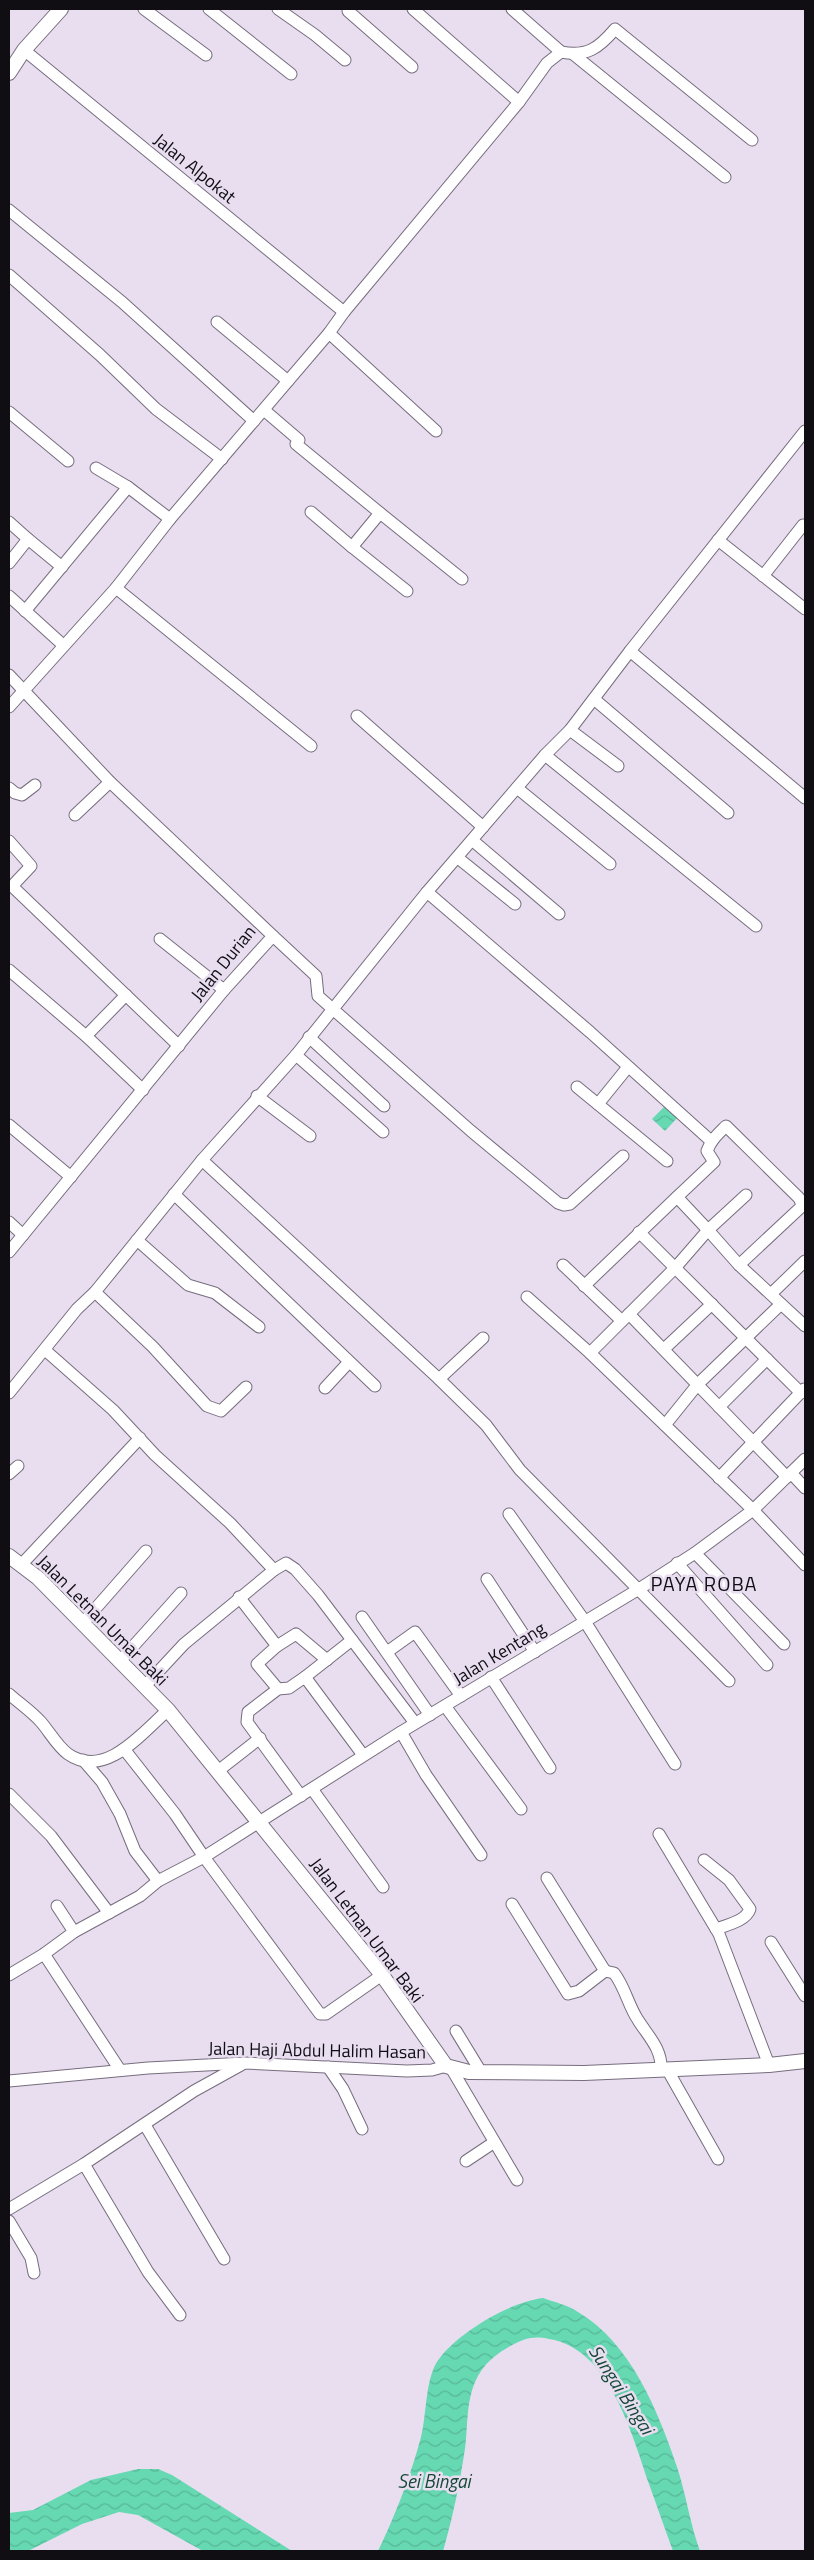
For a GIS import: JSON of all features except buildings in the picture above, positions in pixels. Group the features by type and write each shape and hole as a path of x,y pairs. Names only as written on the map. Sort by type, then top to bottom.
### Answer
{"street":[{"path":"9,73 24,50 61,9"},
{"path":"144,9 206,55"},
{"path":"209,9 291,74"},
{"path":"278,9 316,35 345,60"},
{"path":"346,9 412,67"},
{"path":"413,9 519,102"},
{"path":"512,9 561,52 573,54 590,53 602,45 615,29 752,140"},
{"name":"Jalan Alpokat","path":"24,50 344,312"},
{"path":"9,707 116,588 170,519 329,334 344,312 519,102 547,63 561,52"},
{"path":"573,54 724,177"},
{"path":"9,210 122,302 254,421"},
{"path":"9,275 100,355 156,409 222,459"},
{"path":"217,322 288,382"},
{"path":"329,334 436,431"},
{"path":"264,410 299,440 296,444 462,579"},
{"path":"9,412 68,461"},
{"path":"9,1393 77,1309 95,1292 202,1160 257,1096 296,1055 426,892 458,858 545,754 570,730 630,651 805,431"},
{"path":"96,468 128,487 170,519"},
{"path":"25,611 128,487"},
{"path":"311,512 407,591"},
{"path":"352,547 380,513"},
{"path":"9,522 62,567"},
{"path":"763,576 803,525"},
{"path":"9,562 28,540"},
{"path":"718,540 763,576 803,604"},
{"path":"116,588 311,746"},
{"path":"9,596 63,645"},
{"path":"630,651 805,798"},
{"name":"Jalan Durian","path":"9,676 24,689 110,782 273,936 224,990 9,1252"},
{"path":"594,699 728,814"},
{"path":"357,716 483,827"},
{"path":"570,730 618,766"},
{"path":"545,754 756,926"},
{"path":"75,815 110,782"},
{"path":"9,788 22,795 35,785"},
{"path":"517,788 610,864"},
{"path":"472,840 559,914"},
{"path":"9,841 31,866 13,885 14,888 179,1046"},
{"path":"458,858 514,904"},
{"path":"426,892 711,1141"},
{"path":"273,936 314,974 317,980 316,994 471,1131 561,1204 567,1205 574,1201 623,1156"},
{"path":"160,939 224,990"},
{"path":"9,970 86,1036 143,1090"},
{"path":"86,1036 126,995"},
{"path":"309,1037 384,1106"},
{"path":"296,1055 383,1132"},
{"path":"598,1104 628,1067"},
{"path":"577,1087 666,1161"},
{"path":"257,1096 310,1136"},
{"path":"9,1125 72,1177"},
{"path":"584,1286 714,1162 708,1151 711,1141 726,1126 799,1198 802,1204 739,1265"},
{"path":"202,1160 439,1379 486,1425 520,1470 729,1681"},
{"path":"174,1194 375,1386"},
{"path":"590,1353 675,1268 708,1230 746,1195"},
{"path":"677,1197 739,1265 805,1326"},
{"path":"9,1222 24,1235"},
{"path":"640,1232 767,1359 803,1391 719,1478"},
{"path":"137,1240 188,1285 215,1293 259,1328"},
{"path":"771,1294 805,1261"},
{"path":"564,1266 584,1286 664,1349 752,1442 805,1488"},
{"path":"95,1292 153,1347 207,1406 220,1411 246,1387"},
{"path":"527,1297 590,1353 665,1425 753,1510 805,1565"},
{"path":"664,1349 712,1304"},
{"path":"665,1425 698,1384 781,1304"},
{"path":"439,1379 483,1338"},
{"path":"45,1350 113,1410 155,1455 230,1522 274,1570"},
{"path":"719,1407 767,1359"},
{"path":"325,1388 349,1362"},
{"path":"21,1565 140,1438"},
{"name":"Jalan Kentang","path":"9,1975 44,1954 74,1932 140,1896 158,1881 204,1857 260,1823 363,1755 535,1652 584,1620 639,1589 695,1553 753,1510 805,1459"},
{"path":"9,1474 18,1466"},
{"path":"509,1514 584,1620 676,1764"},
{"path":"82,1624 146,1551"},
{"path":"695,1553 784,1644"},
{"name":"Jalan Letnan Umar Baki","path":"9,1556 38,1578 168,1710 382,1975 448,2067"},
{"path":"677,1563 767,1665"},
{"path":"144,1687 184,1644 238,1597 274,1570 286,1564 295,1569 415,1723"},
{"path":"488,1579 535,1652"},
{"path":"120,1661 181,1593"},
{"path":"238,1597 277,1646"},
{"path":"362,1616 430,1714"},
{"path":"387,1652 415,1632 461,1696"},
{"path":"278,1689 257,1664 277,1646 296,1634 327,1660"},
{"path":"302,1796 247,1722 248,1712 278,1689 289,1688 305,1677 352,1640"},
{"path":"305,1677 363,1755"},
{"path":"491,1677 550,1768"},
{"path":"9,1694 40,1721 66,1753 83,1760 97,1762 124,1749 168,1710"},
{"path":"445,1706 521,1809"},
{"path":"401,1732 426,1775 481,1855"},
{"path":"218,1771 260,1738"},
{"path":"124,1749 171,1808 204,1857 320,2014 326,2014 382,1975"},
{"path":"83,1760 102,1782 120,1814 135,1850 158,1881"},
{"path":"312,1789 383,1887"},
{"path":"9,1794 51,1836 109,1913"},
{"path":"659,1834 716,1929 770,2065"},
{"path":"704,1860 729,1880 750,1909 748,1914 740,1920 716,1929"},
{"path":"547,1878 605,1971"},
{"path":"512,1904 568,1994 578,1991 605,1971 611,1972 616,1977 638,2020 648,2031 662,2060 664,2069 718,2159"},
{"path":"57,1906 74,1932"},
{"path":"771,1942 805,1996"},
{"path":"44,1954 120,2070"},
{"path":"456,2031 481,2072"},
{"path":"448,2067 469,2072 584,2073 770,2065 805,2061"},
{"path":"9,2208 84,2164 221,2075 245,2063"},
{"name":"Jalan Haji Abdul Halim Hasan","path":"9,2081 120,2070 245,2063 407,2071 448,2067"},
{"path":"328,2067 343,2089 362,2129"},
{"path":"448,2067 517,2180"},
{"path":"145,2125 224,2260"},
{"path":"466,2162 493,2143"},
{"path":"84,2164 148,2272 180,2315"},
{"path":"9,2220 31,2258 34,2273"}],"water":[{"path":"667,1104 679,1116 665,1131 652,1119"},
{"name":"Sei Bingai","path":"543,2298 574,2310 597,2325 628,2360 661,2424 677,2467 700,2551 673,2551 626,2419 603,2376 588,2358 570,2346 549,2339 530,2338 511,2345 500,2352 489,2361 476,2381 469,2401 460,2480 443,2551 378,2551 412,2466 423,2428 431,2376 439,2359 459,2339 486,2320 516,2305"},
{"path":"138,2469 158,2469 172,2475 292,2551 203,2551 138,2515 119,2512 82,2524 28,2551 9,2551 9,2513 33,2510 91,2480"}],"district":[{"name":"PAYA ROBA","path":"704,1583"}],"water label":[{"name":"Sungai Bingai","path":"622,2389"}]}
